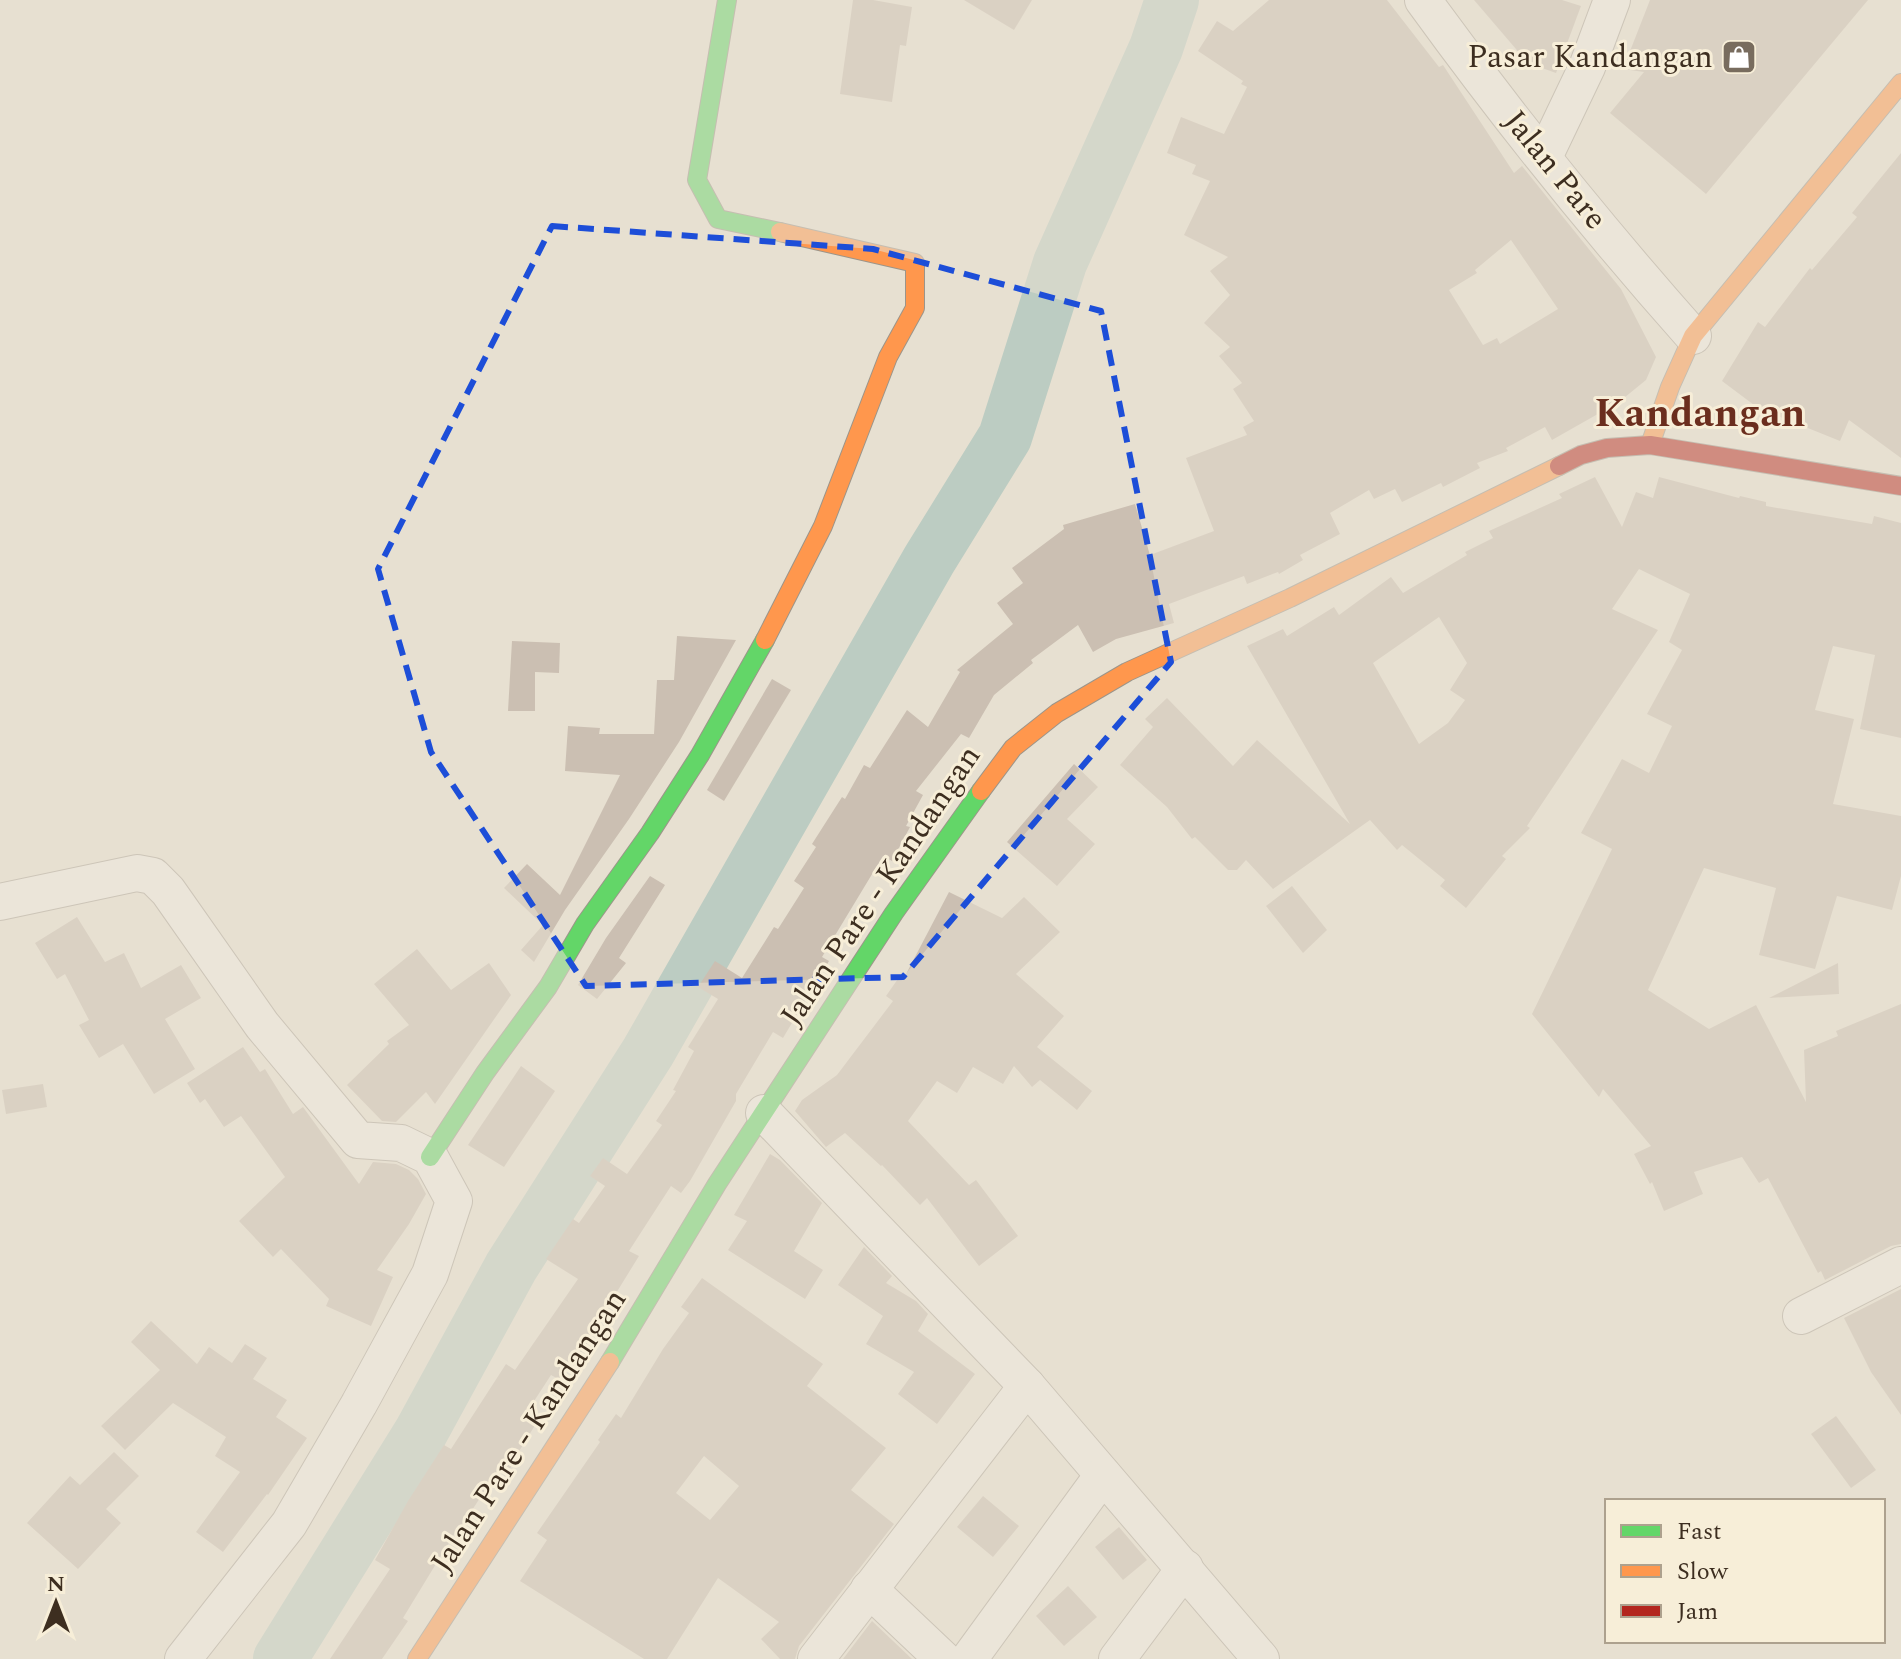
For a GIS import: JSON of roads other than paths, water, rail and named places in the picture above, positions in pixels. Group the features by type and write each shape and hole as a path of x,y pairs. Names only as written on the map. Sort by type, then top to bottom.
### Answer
{"main road":[{"path":"430,1157 485,1073 548,987 585,924 650,833 745,677 823,526 888,357 915,308 915,263 863,248 718,219 697,180 727,0"},
{"path":"1650,445 1670,387 1693,336 1901,83"},
{"name":"Jalan Pare - Kandangan","path":"417,1659 536,1479 764,1113 949,834 1013,748 1032,731 1127,672 1290,598 1581,455 1622,443 1901,486"}],"street":[{"name":"Jalan Pare","path":"1423,0 1544,157 1693,336"},
{"path":"1544,157 1587,67 1612,0"},
{"path":"0,902 137,873 153,876 168,891 262,1025 358,1140 401,1143 430,1157 454,1201 430,1274 385,1359 289,1524 183,1659"},
{"path":"764,1113 1027,1386 1261,1659"},
{"path":"1801,1316 1901,1265"},
{"path":"816,1659 1027,1386"},
{"path":"969,1659 1103,1475"},
{"path":"1117,1659 1185,1568"},
{"path":"869,1589 943,1659"}],"waterway":[{"path":"280,1659 421,1432 511,1267 648,1052 929,560 1005,437 1060,263 1156,48 1172,0"}],"place":[{"name":"Pasar Kandangan","path":"1739,57"}],"district":[{"name":"Kandangan","path":"1700,414"}]}
